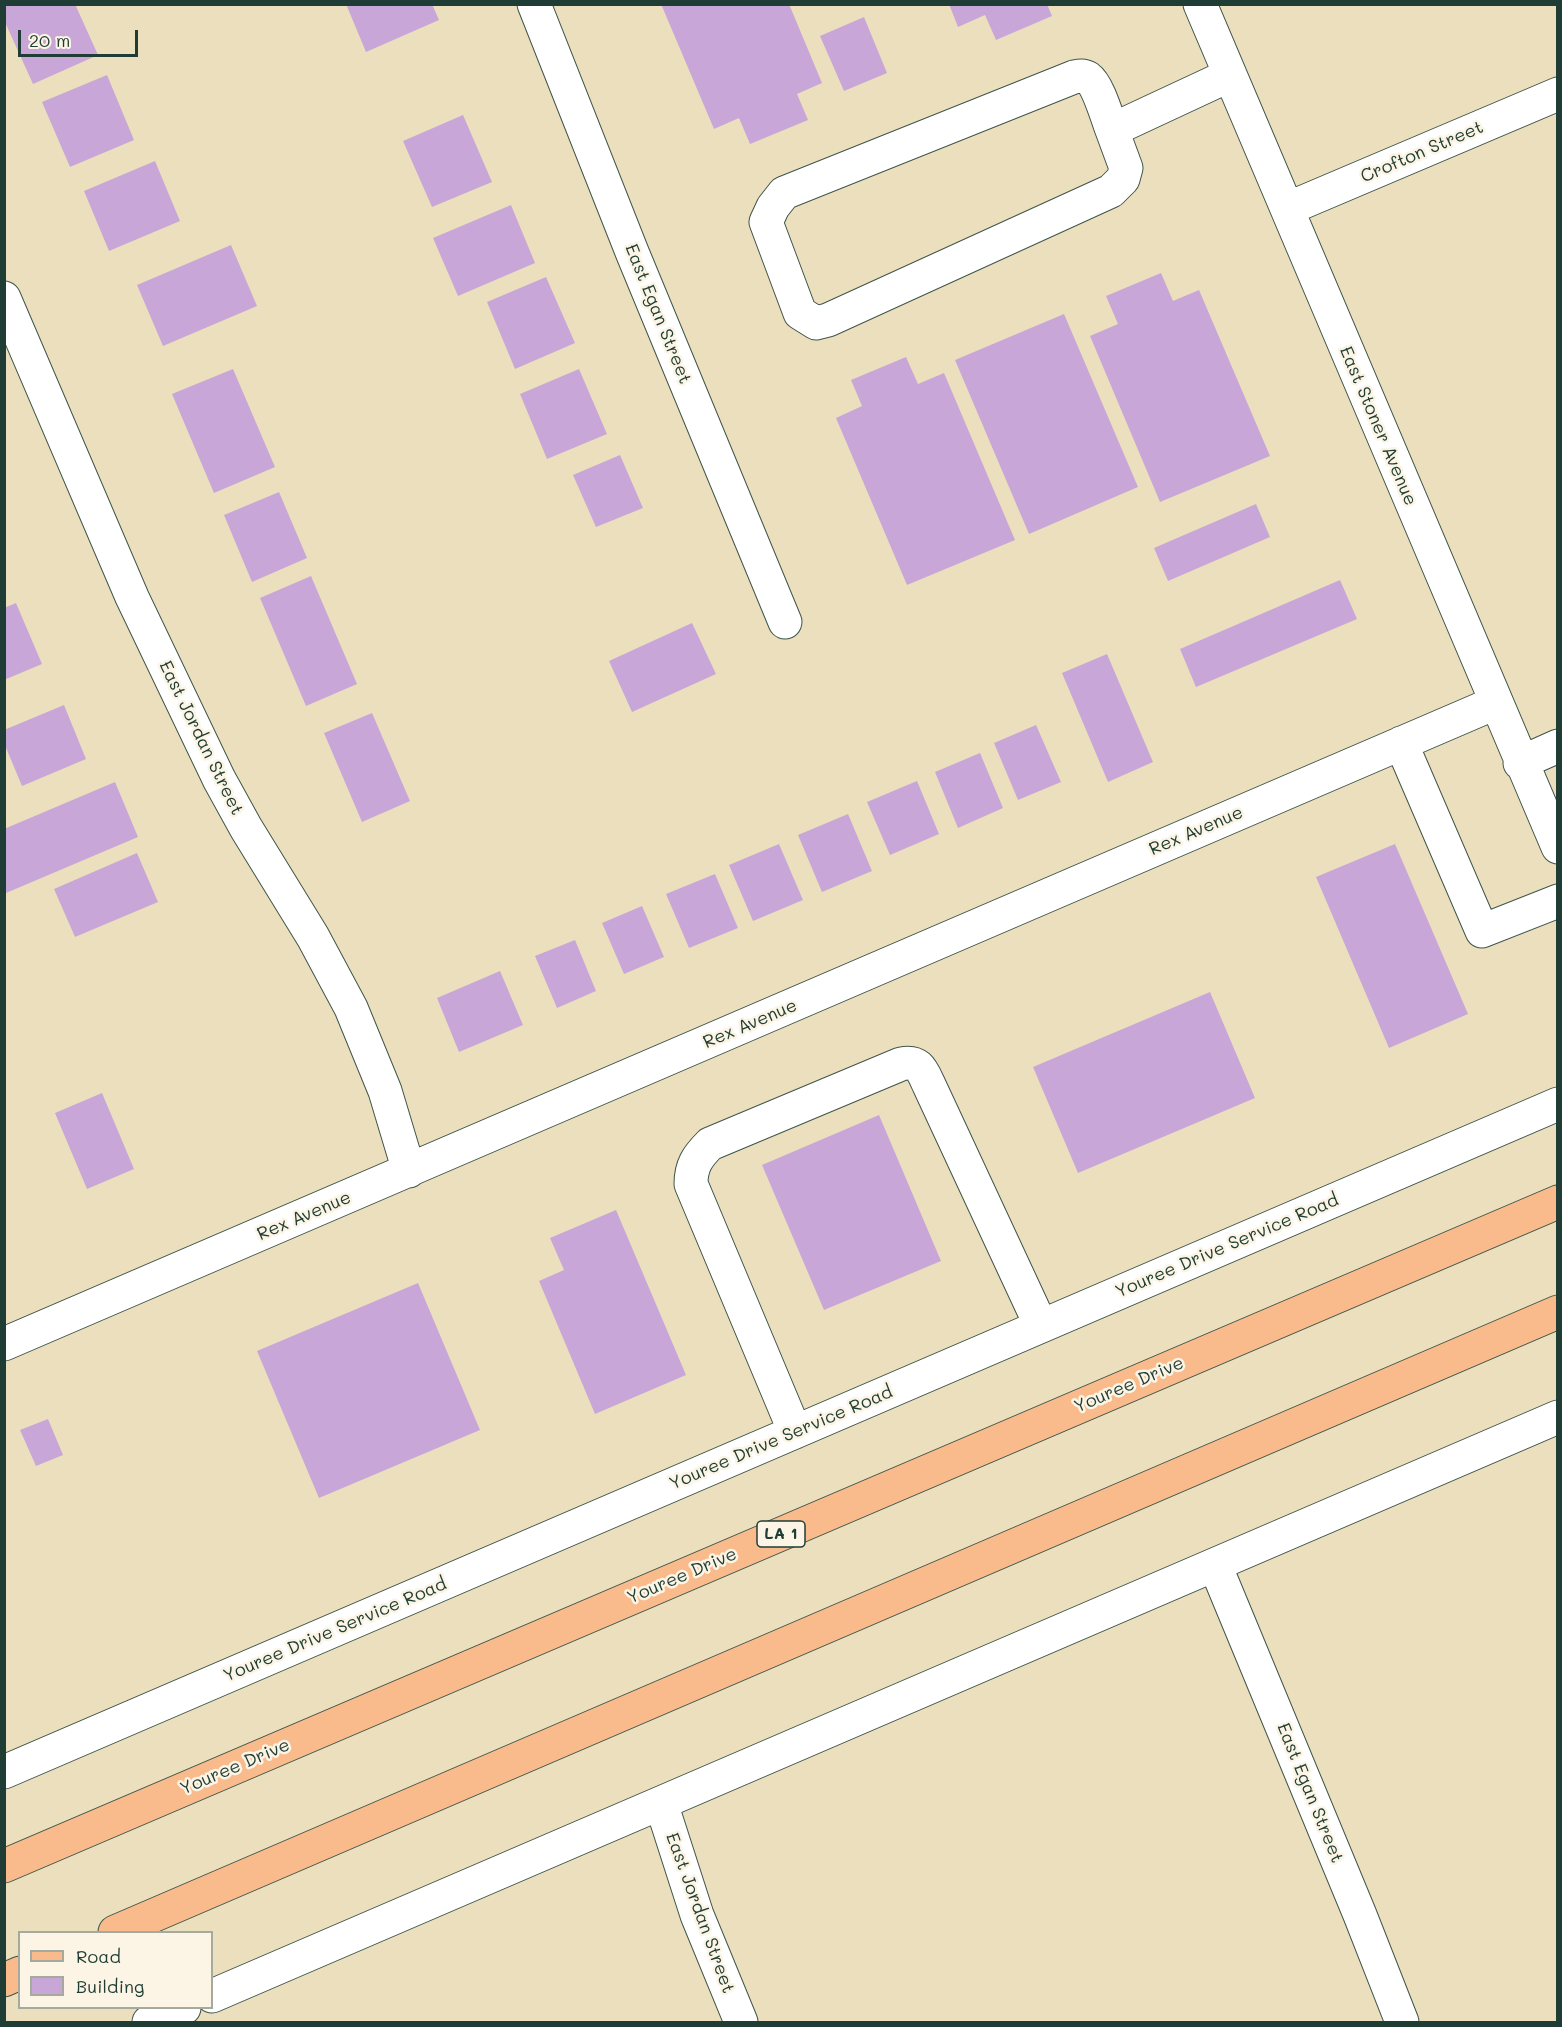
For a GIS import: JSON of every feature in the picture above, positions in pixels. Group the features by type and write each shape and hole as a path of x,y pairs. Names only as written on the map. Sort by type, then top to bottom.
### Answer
{"main road":[{"name":"Youree Drive","path":"4,1866 1557,1202"},
{"path":"116,1931 1557,1312"},
{"path":"4,1980 18,1974"}],"street":[{"name":"East Egan Street","path":"534,4 632,252 785,622"},
{"name":"East Stoner Avenue","path":"1200,4 1557,847"},
{"path":"1081,75 1089,79 1094,86 1112,130 1126,168 1124,180 1111,191 828,320 816,323 800,313 766,222 772,207 784,194 1074,76 1081,75"},
{"path":"1112,130 1230,75"},
{"name":"Crofton Street","path":"1287,209 1557,94"},
{"name":"East Jordan Street","path":"4,298 132,597 219,779 246,828 313,937 351,1008 385,1091 409,1171"},
{"name":"Rex Avenue","path":"4,1344 1495,703"},
{"path":"1401,743 1482,931 1557,901"},
{"path":"1520,763 1557,746"},
{"path":"795,1432 691,1184 691,1170 695,1160 710,1144 901,1064 910,1062 917,1065 929,1085 1041,1326"},
{"name":"Youree Drive Service Road","path":"4,1772 1557,1104"},
{"path":"213,1996 1557,1417"},
{"name":"East Egan Street","path":"1215,1565 1402,2022"},
{"name":"East Jordan Street","path":"661,1803 697,1915 741,2022"},
{"path":"149,2022 179,2009"}],"building":[{"path":"4,4 75,4 98,55 33,84 4,20"},
{"path":"346,4 432,4 439,20 366,52"},
{"path":"661,4 789,4 822,83 797,94 808,120 750,144 739,118 714,129"},
{"path":"949,4 1047,4 1052,16 996,40 985,15 958,27"},
{"path":"864,17 887,73 844,91 820,36"},
{"path":"107,75 134,140 70,167 42,102"},
{"path":"463,115 492,182 432,207 403,141"},
{"path":"155,161 180,221 109,251 84,191"},
{"path":"511,205 535,263 458,296 433,238"},
{"path":"231,245 257,306 163,346 137,285"},
{"path":"1161,273 1173,301 1199,290 1270,456 1160,502 1090,336 1118,324 1106,296"},
{"path":"546,277 575,343 515,369 487,302"},
{"path":"1064,314 1138,487 1029,534 955,360"},
{"path":"906,357 918,384 944,373 1015,540 907,585 836,418 862,406 851,380"},
{"path":"233,369 275,467 214,493 172,394"},
{"path":"579,369 607,434 547,459 520,394"},
{"path":"620,455 643,508 596,527 573,475"},
{"path":"279,492 307,558 252,582 224,515"},
{"path":"1256,504 1270,537 1168,581 1154,548"},
{"path":"311,576 357,684 306,706 260,598"},
{"path":"1340,580 1357,619 1196,687 1180,649"},
{"path":"16,603 42,664 4,680 4,608"},
{"path":"692,623 716,674 632,712 609,661"},
{"path":"1107,654 1153,762 1108,782 1062,673"},
{"path":"64,705 86,759 22,786 4,743 4,730"},
{"path":"372,713 410,801 362,822 324,733"},
{"path":"1036,725 1061,782 1018,800 994,743"},
{"path":"980,753 1003,808 958,828 935,772"},
{"path":"917,781 939,834 890,855 867,802"},
{"path":"115,782 138,837 6,893 4,829"},
{"path":"848,814 872,871 822,892 798,835"},
{"path":"779,844 803,900 753,921 729,865"},
{"path":"1395,844 1468,1014 1389,1048 1316,877"},
{"path":"137,853 158,902 75,937 54,889"},
{"path":"715,874 738,928 689,948 666,894"},
{"path":"642,906 664,957 624,974 602,923"},
{"path":"575,940 596,991 557,1008 535,956"},
{"path":"500,971 523,1025 459,1052 437,998"},
{"path":"1210,992 1255,1098 1078,1173 1033,1067"},
{"path":"102,1093 134,1169 87,1189 55,1113"},
{"path":"879,1115 941,1261 824,1310 762,1165"},
{"path":"616,1210 686,1375 595,1414 539,1281 564,1270 550,1238"},
{"path":"418,1283 480,1430 319,1498 257,1351"},
{"path":"48,1419 63,1455 36,1466 20,1430"}]}
